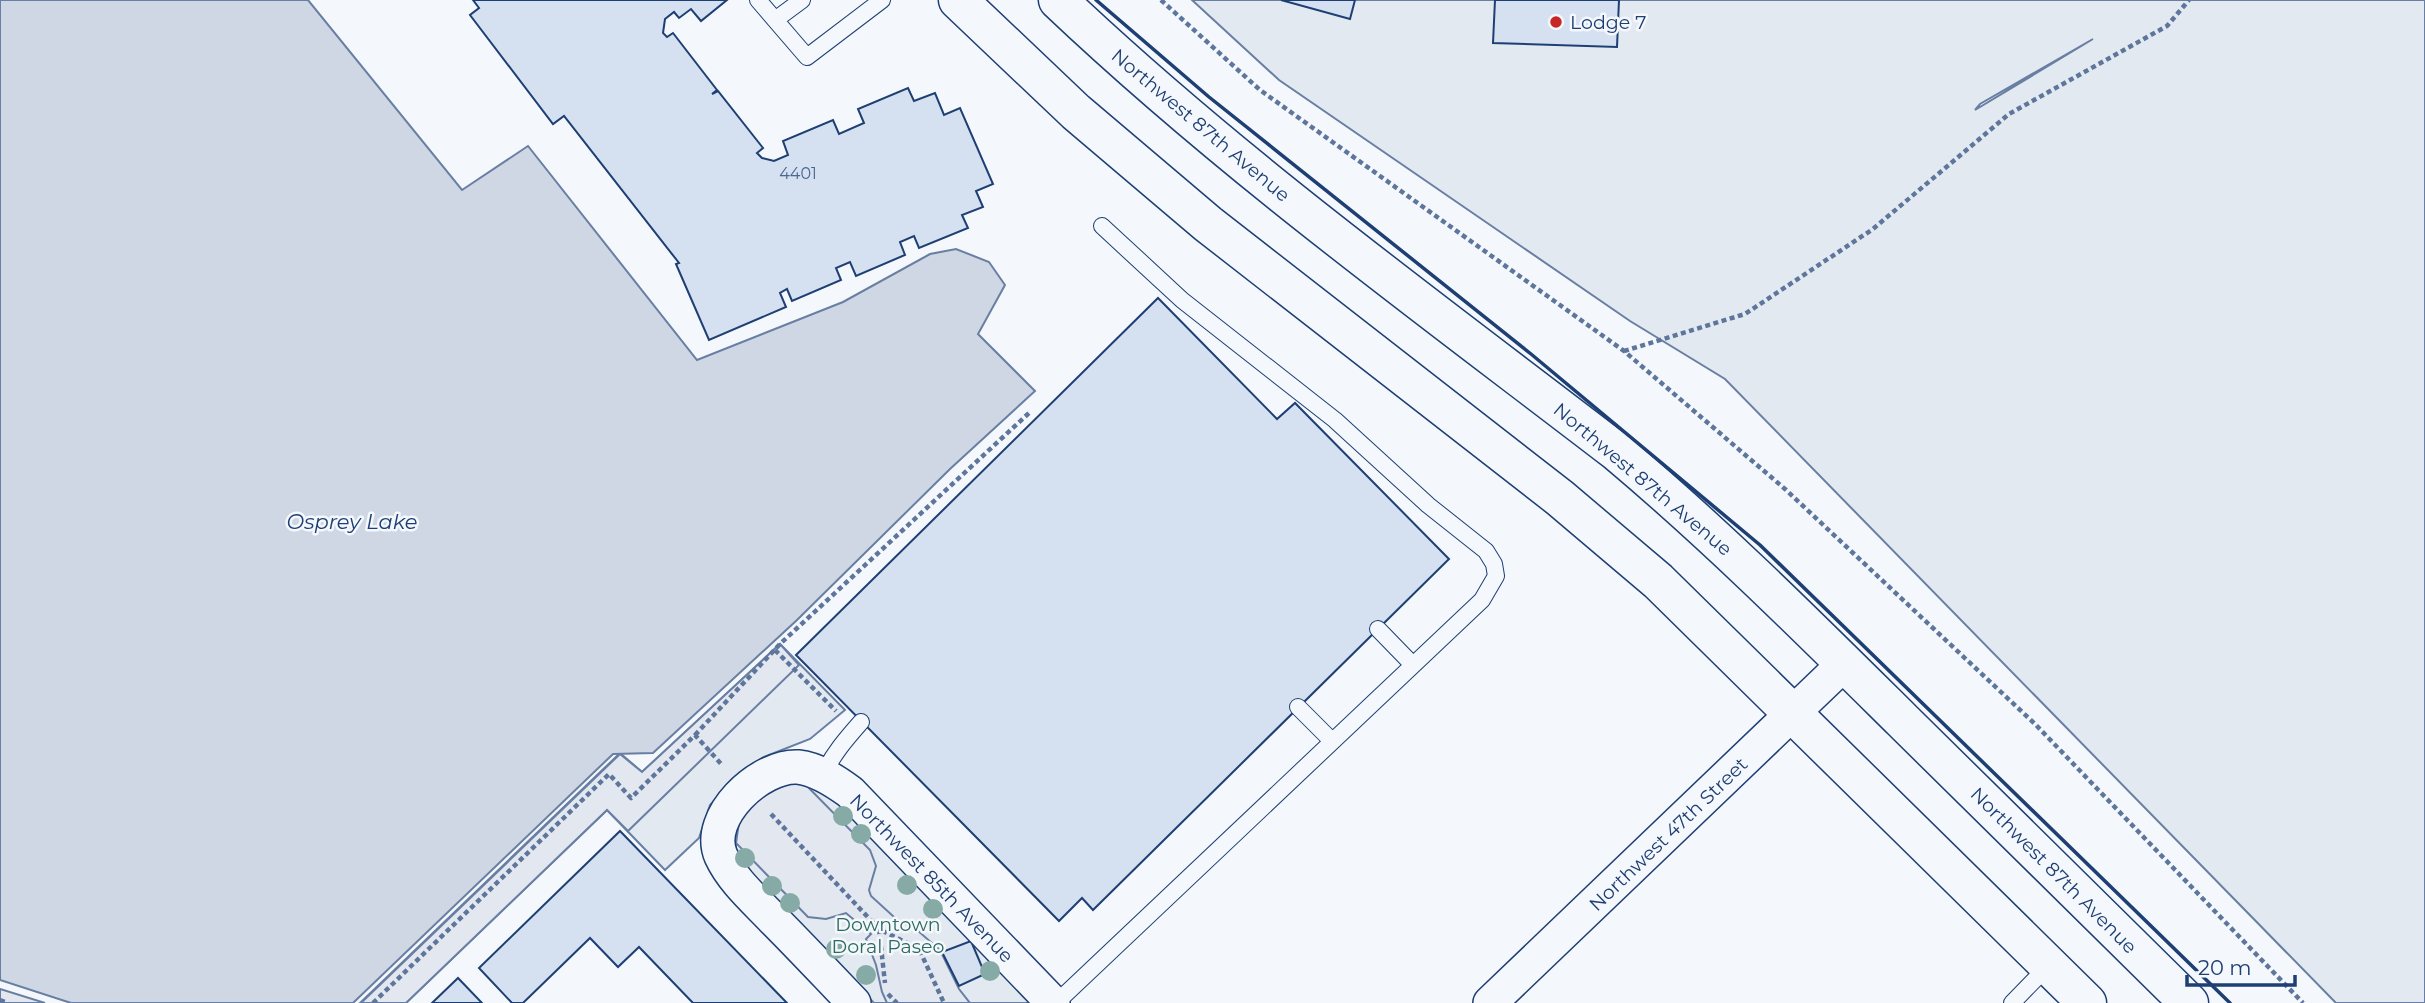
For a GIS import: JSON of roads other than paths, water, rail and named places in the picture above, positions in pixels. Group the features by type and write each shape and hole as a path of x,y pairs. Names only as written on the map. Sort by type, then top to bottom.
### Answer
{"main road":[{"path":"958,0 1076,112 1208,224 1550,491 1658,581 2087,1003"},
{"name":"Northwest 87th Avenue","path":"1058,0 1139,75 1285,197 1647,477 1718,540 1845,663 2189,1003"}],"street":[{"name":"Northwest 47th Street","path":"1490,1003 1845,663"},
{"name":"Northwest 85th Avenue","path":"854,1003 747,891 720,855 718,840 723,822 733,803 762,776 782,768 797,767 823,775 850,792 1055,1003"}],"lane":[{"path":"758,0 807,57 882,0"},
{"path":"775,20 802,0"},
{"path":"1055,1003 1482,600 1496,576 1494,564 1486,551 1428,505 1335,420 1182,300 1102,226"},
{"path":"1378,629 1413,665"},
{"path":"1298,708 1332,741"},
{"path":"823,775 831,759 862,722"},
{"path":"2012,1003 2049,965"}],"water":[{"name":"Osprey Lake","path":"0,0 308,0 462,190 528,146 697,360 843,302 930,254 956,249 989,262 1005,285 978,334 1035,391 950,469 797,620 653,753 613,754 353,1003 71,1003 0,980"}],"place":[{"name":"Lodge 7","path":"1556,22"}],"park label":[{"name":"Downtown Doral Paseo","path":"888,935"}]}
